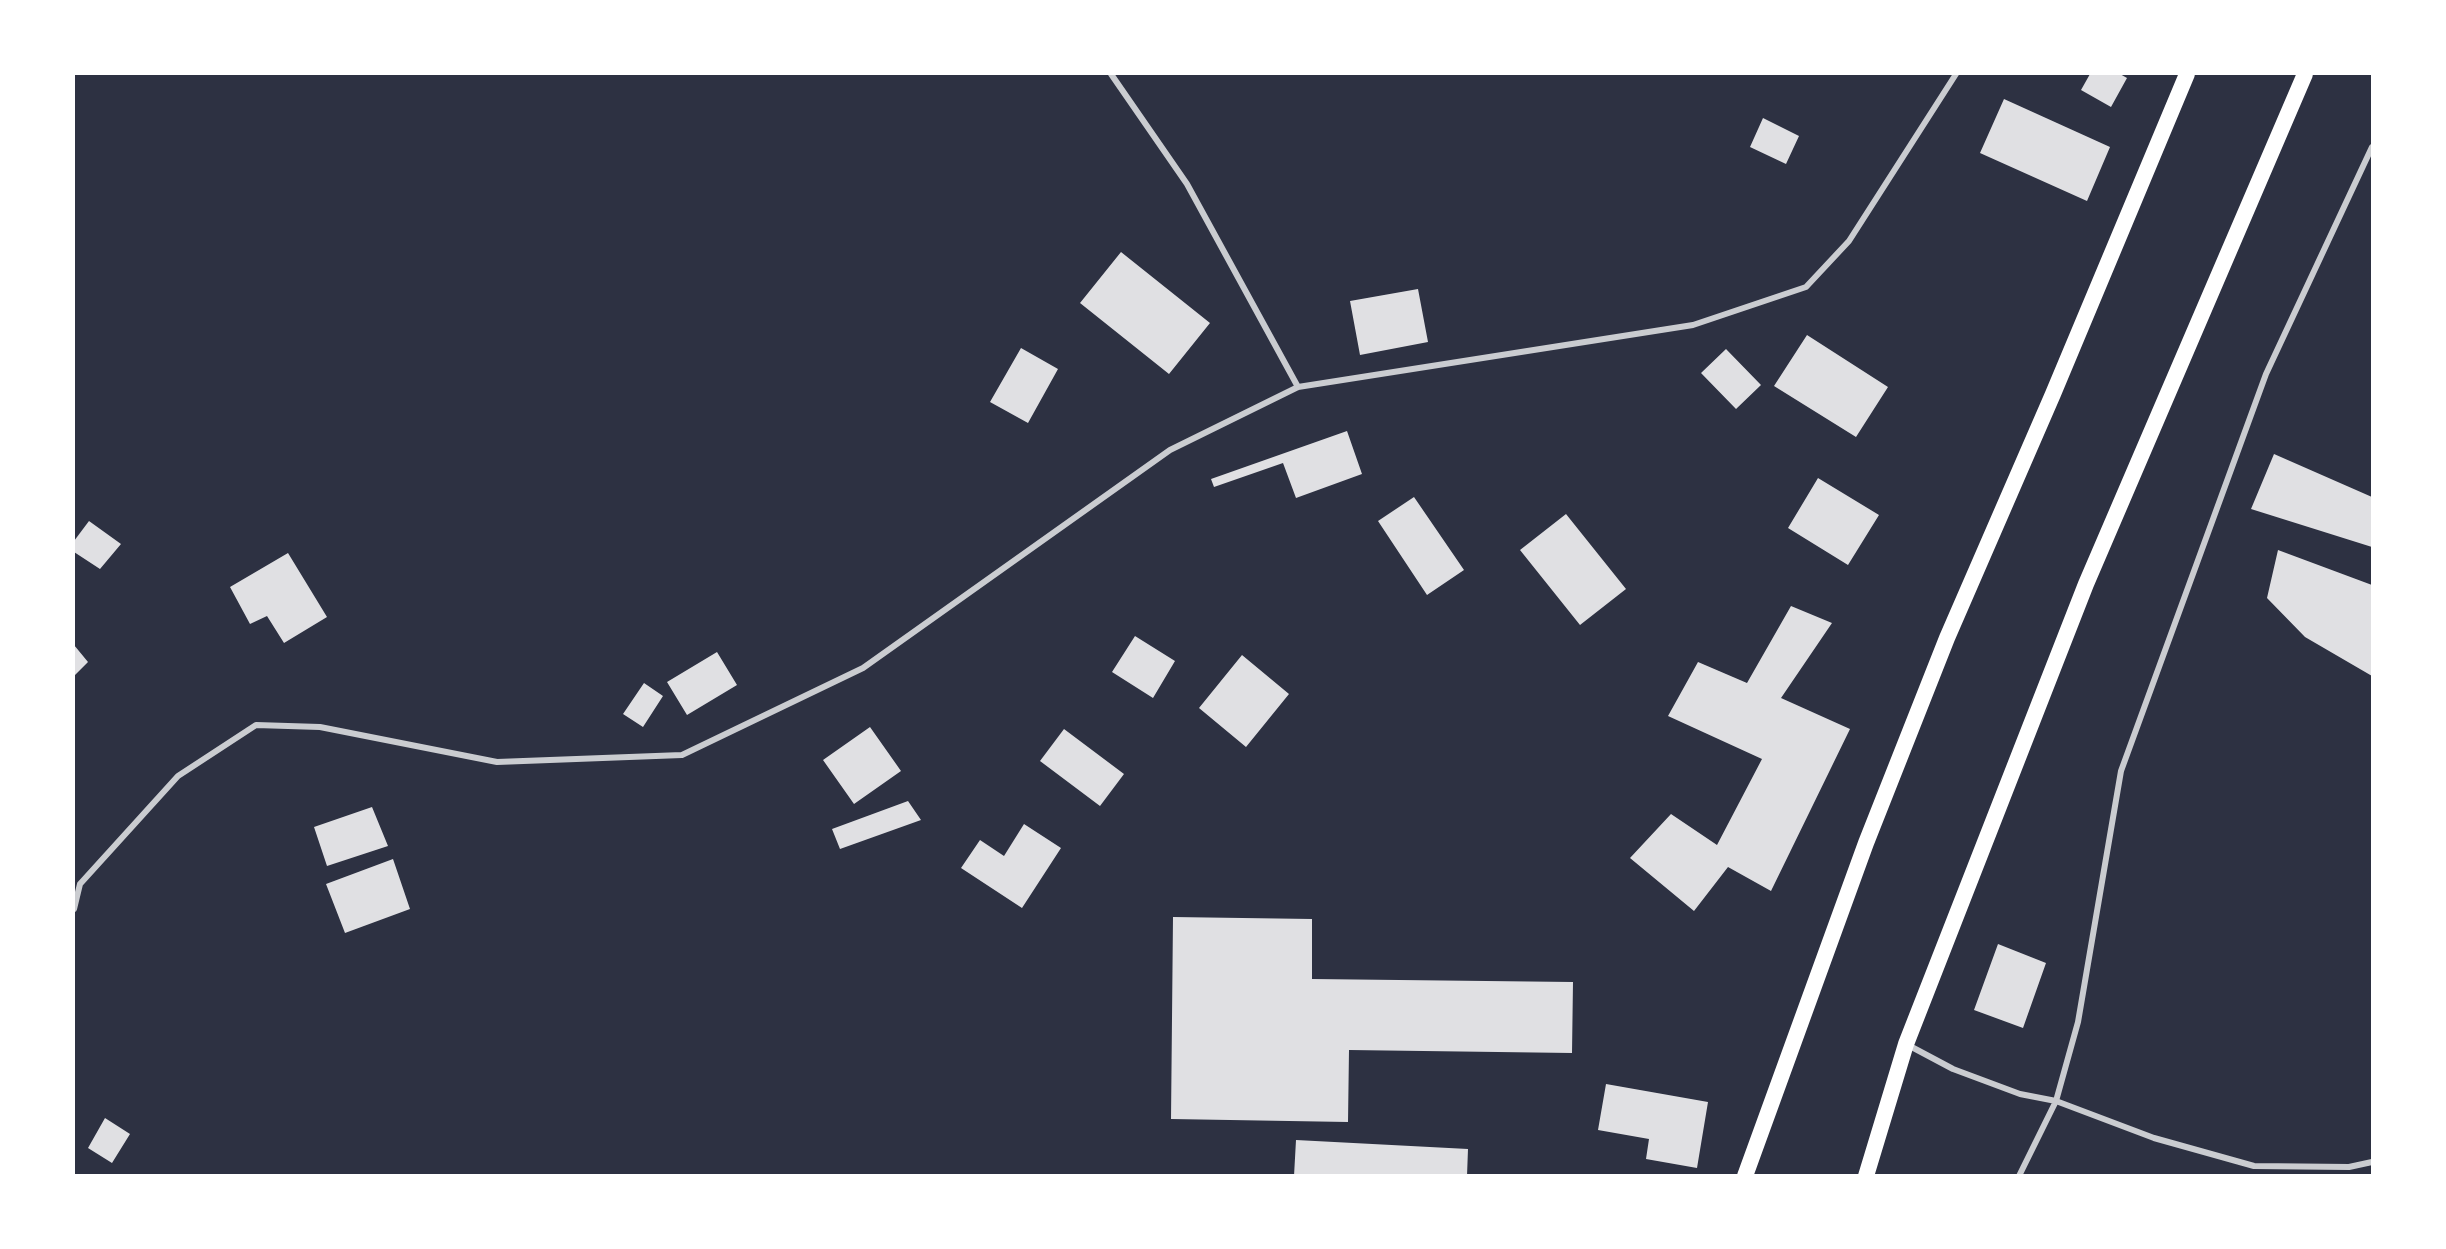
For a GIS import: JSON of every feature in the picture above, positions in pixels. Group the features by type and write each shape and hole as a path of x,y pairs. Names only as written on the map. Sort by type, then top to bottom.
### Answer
{"highway":[{"path":"1745,1176 1866,843 1939,659 2187,74"},
{"path":"1866,1176 1906,1044 2086,584 2305,74"}],"street":[{"path":"1111,74 1187,184 1298,387"},
{"path":"74,909 80,884 178,776 256,725 320,728 497,762 682,755 863,668 1170,450 1298,387 1693,324 1806,287 1849,240 1956,74"},
{"path":"2019,1176 2056,1101 2078,1022 2121,771 2266,374 2373,147"},
{"path":"1906,1044 1953,1069 2020,1094 2056,1101 2154,1138 2254,1166 2349,1167 2373,1162"}],"building":[{"path":"2090,74 2120,74 2127,78 2111,107 2081,90"},
{"path":"2004,99 2110,147 2087,201 1980,153"},
{"path":"1763,118 1799,136 1786,164 1750,147"},
{"path":"1121,252 1210,323 1169,374 1080,303"},
{"path":"1418,289 1428,342 1360,355 1350,301"},
{"path":"1807,335 1888,387 1856,437 1774,386"},
{"path":"1021,348 1058,369 1028,423 990,402"},
{"path":"1726,349 1761,385 1736,409 1701,373"},
{"path":"1347,431 1362,474 1296,498 1283,463 1214,487 1211,479"},
{"path":"2274,454 2372,497 2372,547 2251,509"},
{"path":"1818,478 1879,515 1848,565 1788,528"},
{"path":"1414,497 1464,570 1427,595 1378,521"},
{"path":"1566,514 1626,589 1580,625 1520,550"},
{"path":"89,521 121,544 100,569 74,552 74,541"},
{"path":"2278,550 2372,585 2372,676 2305,637 2267,598"},
{"path":"288,553 327,617 284,643 267,616 250,624 230,587"},
{"path":"1791,606 1832,623 1781,698 1850,729 1771,891 1728,867 1694,911 1630,858 1671,814 1717,845 1762,759 1668,716 1698,662 1747,683"},
{"path":"1135,636 1175,661 1153,698 1112,672"},
{"path":"74,645 88,662 74,676"},
{"path":"717,652 737,685 687,715 667,682"},
{"path":"1242,655 1289,694 1246,747 1199,708"},
{"path":"644,683 663,696 643,727 623,714"},
{"path":"870,727 901,771 854,804 823,760"},
{"path":"1064,729 1124,774 1100,806 1040,761"},
{"path":"908,801 921,820 840,849 832,829"},
{"path":"372,807 388,846 327,866 314,827"},
{"path":"1024,824 1061,848 1022,908 961,868 980,840 1004,856"},
{"path":"393,859 410,909 345,933 326,884"},
{"path":"1173,917 1312,919 1312,979 1573,982 1572,1053 1349,1050 1348,1122 1171,1119"},
{"path":"1998,944 2046,963 2023,1028 1974,1010"},
{"path":"1606,1084 1708,1102 1697,1168 1646,1159 1649,1139 1598,1130"},
{"path":"105,1118 130,1134 112,1163 88,1148"},
{"path":"1296,1140 1468,1149 1467,1176 1294,1176"}]}
